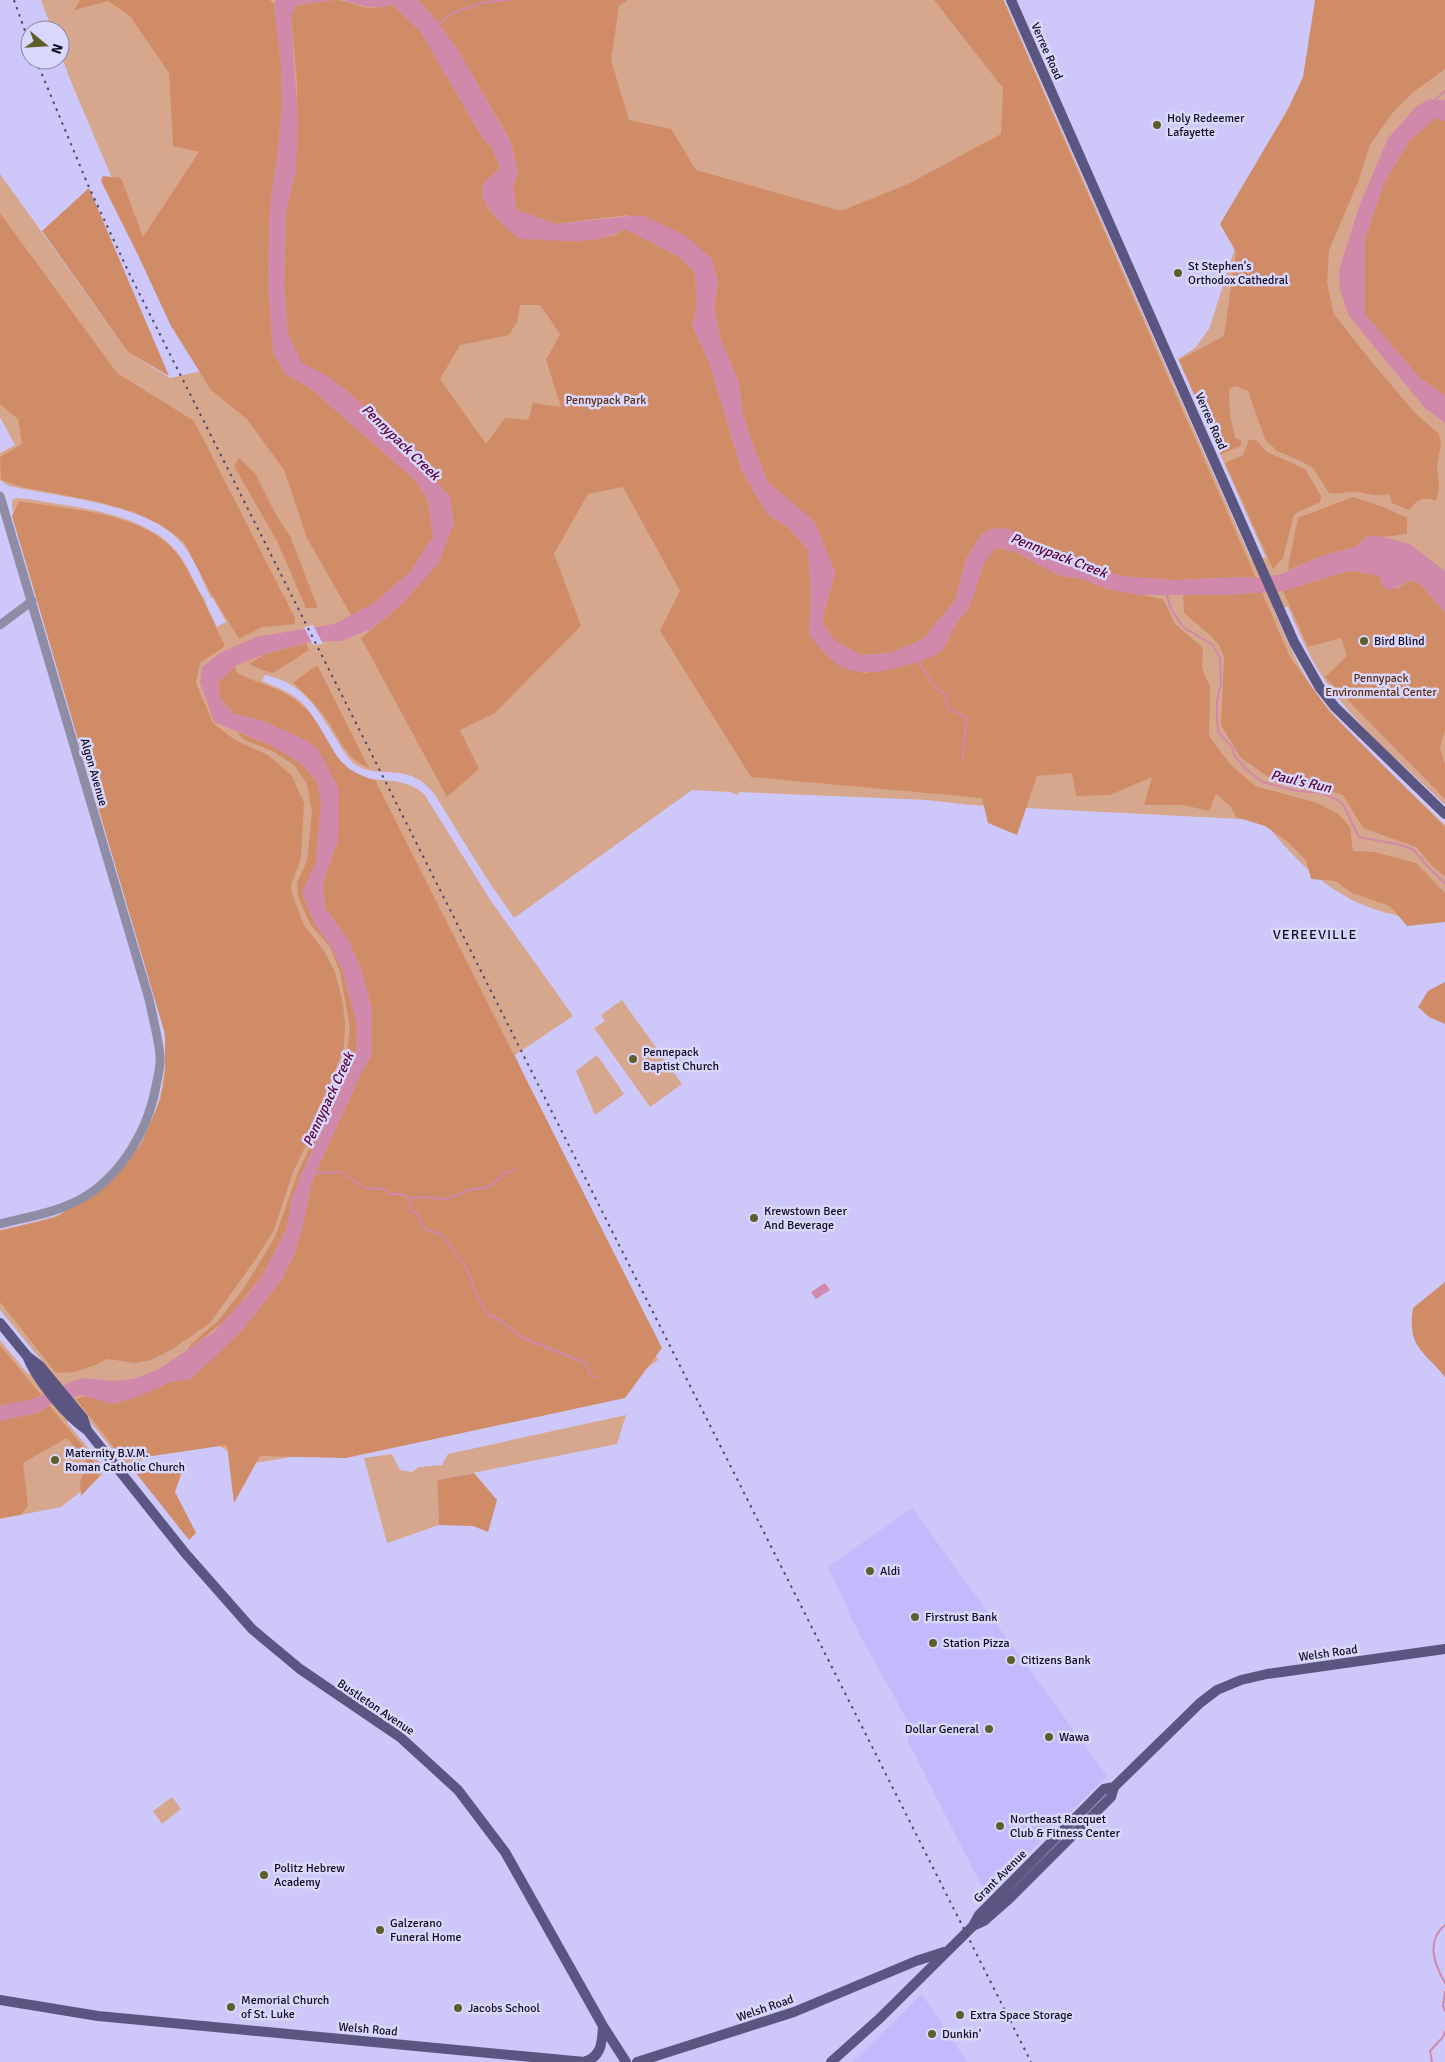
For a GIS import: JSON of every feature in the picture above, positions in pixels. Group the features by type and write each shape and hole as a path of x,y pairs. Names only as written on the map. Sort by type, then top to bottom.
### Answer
{"main road":[{"name":"Verree Road","path":"1011,0 1294,642 1307,667 1335,707 1445,814"},
{"name":"Bustleton Avenue","path":"0,1323 185,1553 252,1629 306,1674 400,1737 458,1790 504,1852 603,2026 626,2062"},
{"name":"Welsh Road","path":"1217,1690 1240,1680 1267,1674 1445,1650"},
{"name":"Grant Avenue","path":"831,2062 875,2023 973,1926 979,1915 1104,1789 1114,1787 1181,1721 1217,1690"},
{"name":"Welsh Road","path":"638,2062 794,2012 897,1969 947,1951"},
{"path":"897,1969 914,1970 922,1975"},
{"name":"Welsh Road","path":"0,2000 98,2016 585,2062"},
{"path":"585,2062 600,2051 603,2026"}],"street":[{"name":"Algon Avenue","path":"0,496 148,1000 160,1056 158,1078 149,1116 141,1132 118,1166 101,1184 68,1206 0,1224"},
{"path":"0,625 32,601"}],"shaded area":[{"path":"276,0 335,0 297,5 291,16 298,122 296,170 286,212 284,285 288,334 302,363 327,376 352,395 415,456 450,497 454,523 438,564 401,605 371,629 341,641 308,642 265,654 235,666 218,683 220,698 234,714 261,720 305,740 318,749 339,789 338,840 323,882 325,908 348,939 361,969 372,1009 372,1055 361,1074 312,1181 302,1229 294,1255 282,1279 244,1328 217,1355 190,1379 171,1382 137,1397 113,1404 81,1395 49,1405 40,1412 0,1421 0,1406 33,1399 84,1378 112,1381 133,1379 159,1369 215,1331 262,1276 286,1230 292,1199 301,1175 328,1115 341,1078 356,1051 357,1024 342,969 331,946 314,923 302,893 316,862 321,803 317,782 303,765 271,745 214,722 200,683 202,667 220,653 256,637 334,624 374,603 411,571 433,536 428,501 415,480 310,388 285,374 273,352 268,281 270,206 282,105 281,63 274,4"},
{"path":"343,0 418,0 436,20 461,55 511,143 518,172 513,188 517,210 555,224 642,215 686,236 711,258 718,281 714,309 721,340 739,383 743,415 755,450 768,482 815,522 835,572 822,621 835,641 861,655 890,653 923,639 955,600 966,559 981,535 994,528 1009,529 1054,554 1097,571 1131,577 1173,580 1256,578 1279,575 1319,557 1357,546 1366,537 1375,535 1410,544 1445,571 1445,613 1417,582 1409,581 1392,590 1383,587 1380,576 1354,571 1283,591 1229,595 1139,595 1107,589 1079,578 1060,576 1013,551 996,548 982,569 969,607 955,625 947,643 940,652 921,661 882,671 857,671 839,665 824,653 809,634 811,595 808,550 789,528 767,514 741,469 709,362 692,325 697,306 695,273 680,257 625,229 613,235 587,241 519,239 499,221 486,205 482,189 485,182 500,168 492,148 483,139 420,31 393,5 368,7"},
{"path":"1429,99 1445,100 1445,121 1436,118 1410,140 1384,183 1365,239 1365,314 1419,377 1445,396 1445,423 1425,408 1349,316 1340,290 1339,270 1359,207 1388,138 1416,107"},
{"path":"825,1283 830,1290 816,1299 811,1292"},
{"path":"912,1508 1107,1776 986,1895 908,1741 907,1719 860,1636 828,1567"},
{"path":"922,1994 967,2062 852,2062 858,2057"}],"green space":[{"name":"Pennypack Park","path":"41,0 1004,0 1251,559 1266,558 1178,359 1195,348 1209,329 1245,217 1445,0 1445,805 1382,746 1338,699 1315,664 1288,607 1273,608 1301,668 1326,706 1341,724 1393,776 1445,825 1445,919 1401,916 1355,902 1321,880 1291,853 1264,821 1259,820 970,805 927,800 739,792 738,795 730,792 692,790 514,918 485,876 435,795 425,784 414,777 372,771 352,762 316,708 300,691 290,684 265,675 262,681 288,693 302,703 315,719 338,757 352,772 370,779 405,783 424,794 491,901 573,1016 515,1055 658,1360 643,1371 354,1447 255,1463 252,1469 226,1450 184,1426 129,1470 83,1413 67,1422 103,1466 102,1475 61,1507 0,1519 0,1340 28,1374 46,1366 0,1310 0,1230 65,1212 97,1192 117,1174 134,1154 147,1132 157,1108 163,1083 165,1056 164,1028 12,508 12,500 16,498 28,499 87,509 128,520 147,528 164,539 177,552 206,601 217,627 226,622 213,598 211,598 188,552 177,538 162,526 121,509 9,486 0,480 0,453 15,445 0,417 0,174 128,352 170,378 206,370 111,176 69,77 66,70 70,70 70,20 48,20"},
{"path":"80,0 270,0 274,4 281,63 282,105 270,206 268,281 273,352 285,374 310,388 415,480 428,501 433,536 411,571 374,603 351,615 307,538 284,470 247,419 211,390 171,326 101,181 103,176 121,178 143,237 199,152 173,146 169,73 130,16 108,1 74,10"},
{"path":"335,0 345,1 366,8 393,5 420,31 483,139 492,148 500,168 484,183 488,209 519,239 613,236 625,229 680,257 695,273 697,306 692,325 709,362 741,469 767,514 789,528 808,550 811,595 809,634 840,664 865,673 941,652 956,624 968,608 986,559 995,548 1013,551 1060,576 1079,578 1107,589 1163,599 1175,624 1203,648 1202,668 1210,687 1209,736 1230,764 1255,786 1317,803 1337,813 1350,827 1353,851 1374,852 1416,863 1445,893 1445,922 1407,926 1390,906 1352,893 1335,881 1311,879 1306,860 1288,842 1265,826 1236,817 1231,807 1216,794 1209,811 1183,805 1144,805 1152,777 1110,795 1076,796 1072,773 1037,776 1017,835 988,823 982,798 751,777 660,631 680,591 623,487 588,494 554,554 581,626 495,713 460,730 479,769 447,797 361,638 401,605 454,523 415,456 352,395 327,376 301,363 288,334 284,285 286,212 296,170 297,83 291,15 297,5","holes":["520,305 540,305 560,334 546,360 561,407 533,403 528,420 505,418 486,444 440,379 460,345 509,335 517,322"]},
{"path":"418,0 628,0 619,6 611,60 629,120 671,129 696,170 841,211 908,184 1001,134 1003,88 934,0 1003,0 1256,578 1173,580 1131,577 1097,571 994,528 981,535 966,559 955,600 923,639 890,653 861,655 835,641 822,621 835,572 815,523 768,482 755,450 743,415 739,383 721,340 714,309 718,281 711,258 627,215 555,224 517,210 513,188 518,172 511,142 461,55 436,20"},
{"path":"1315,0 1445,0 1445,69 1416,90 1393,112 1370,145 1358,182 1329,250 1327,283 1334,314 1414,412 1439,434 1441,443 1437,465 1439,487 1436,501 1421,500 1415,503 1409,510 1392,503 1389,494 1329,493 1313,468 1277,451 1265,439 1248,391 1235,386 1229,389 1230,414 1235,438 1241,440 1241,446 1221,454 1179,360 1224,336 1236,252 1220,224 1288,109 1303,77"},
{"path":"1436,117 1445,121 1445,396 1419,377 1365,314 1365,239 1384,183 1410,140"},
{"path":"89,188 169,376 128,352 42,231"},
{"path":"0,213 117,373 194,421 295,618 295,624 262,627 239,639 210,592 184,542 161,525 134,512 95,501 22,487 1,480 0,457 22,444 18,419 0,404"},
{"path":"1249,440 1256,440 1267,452 1305,469 1321,496 1320,502 1294,514 1283,558 1273,569 1225,463 1243,455"},
{"path":"239,458 255,473 275,513 290,536 318,608 306,608 277,541 234,466"},
{"path":"1353,497 1383,507 1407,518 1407,534 1366,537 1357,546 1319,557 1289,570 1298,518"},
{"path":"19,501 85,511 131,523 151,532 169,545 182,561 225,646 200,663 196,683 213,723 235,740 268,755 292,776 304,803 301,858 291,885 292,894 304,925 324,951 335,972 343,1004 345,1024 344,1047 309,1139 293,1172 274,1230 210,1323 171,1350 151,1360 136,1363 107,1359 74,1372 56,1373 0,1302 0,1231 57,1217 122,1170 141,1144 161,1098 165,1074 165,1034 12,516"},
{"name":"Pennypack Environmental Center","path":"1354,571 1380,576 1381,582 1397,589 1409,581 1417,582 1445,613 1445,730 1440,747 1445,765 1445,799 1325,677 1347,656 1341,638 1308,647 1283,591"},
{"path":"1262,592 1290,657 1329,711 1445,827 1445,876 1433,867 1416,847 1363,828 1343,795 1313,786 1274,781 1241,758 1221,725 1224,657 1219,645 1210,635 1184,613 1183,595"},
{"path":"306,643 309,650 273,673 249,664 265,654"},
{"path":"317,665 369,768 349,754 327,720 307,696 293,683"},
{"path":"235,666 237,673 281,691 297,701 310,713 339,759 353,771 375,780 662,1348 625,1398 346,1458 260,1456 234,1503 227,1445 152,1456 120,1455 76,1399 86,1396 113,1404 137,1397 171,1382 190,1379 244,1328 282,1279 294,1255 302,1229 312,1181 361,1074 372,1055 372,1009 361,969 348,939 325,908 323,882 338,840 318,749 305,740 261,720 234,714 220,698 218,682"},
{"path":"237,732 271,745 303,765 317,782 321,803 316,862 302,893 314,923 331,946 342,969 357,1024 356,1051 341,1078 328,1115 301,1175 292,1199 286,1230 262,1276 226,1320 187,1351 191,1344 218,1321 244,1288 275,1237 299,1170 346,1059 350,1028 340,972 330,947 310,924 298,897 297,883 307,861 312,813 307,784 294,765 274,752 243,739"},
{"path":"1445,982 1445,1024 1429,1017 1418,1007 1428,991"},
{"path":"622,1000 682,1084 650,1107 594,1028 605,1021 601,1015"},
{"path":"597,1055 624,1094 595,1115 576,1071"},
{"path":"1445,1282 1445,1377 1418,1347 1412,1331 1412,1321 1413,1308"},
{"path":"0,1345 41,1395 32,1399 0,1406"},
{"path":"49,1405 91,1456 99,1477 81,1496 80,1481 88,1464 67,1438 23,1463 28,1506 20,1515 0,1518 0,1421 40,1412"},
{"path":"626,1415 617,1444 437,1480 439,1525 387,1543 364,1458 392,1454 400,1470 412,1472 419,1467 442,1465 448,1454"},
{"path":"128,1463 183,1469 175,1492 196,1533 189,1540"},
{"path":"474,1473 497,1500 488,1532 473,1526 439,1525 437,1480"},
{"path":"172,1797 181,1809 162,1824 153,1811"}],"pier":[{"path":"313,625 323,644 313,645 304,627"}],"waterway":[{"path":"438,25 453,13 485,2 509,0"},
{"path":"1436,99 1445,91"},
{"name":"Paul's Run","path":"1166,593 1171,609 1183,627 1213,645 1220,658 1221,683 1217,701 1218,732 1233,748 1234,755 1246,769 1262,782 1297,791 1321,793 1336,799 1343,804 1359,837 1401,845 1414,850 1445,883"},
{"path":"918,660 932,683 945,695 949,709 967,718 963,758"},
{"path":"411,1198 446,1199 469,1190 487,1187 504,1174 516,1170"},
{"path":"314,1173 340,1172 365,1188 383,1189 391,1194 400,1194 408,1197 411,1211 417,1213 425,1229 442,1235 464,1264 474,1290 488,1315 500,1320 521,1337 586,1363 590,1375 597,1378"},
{"name":"Paul's Run","path":"1445,1925 1435,1939 1434,1946 1435,1961 1445,1983"},
{"name":"Paul's Run","path":"1445,1992 1443,2006 1445,2011"},
{"name":"Paul's Run","path":"1432,2062 1430,2051 1443,2037 1445,2032"}],"railway":[{"path":"14,0 21,20"},
{"path":"40,70 88,185 130,275 1031,2062"}],"place":[{"name":"Holy Redeemer Lafayette","path":"1157,125"},
{"name":"St Stephen's Orthodox Cathedral","path":"1178,273"},
{"name":"Bird Blind","path":"1364,641"},
{"name":"Pennepack Baptist Church","path":"633,1059"},
{"name":"Krewstown Beer And Beverage","path":"754,1218"},
{"name":"Maternity B.V.M. Roman Catholic Church","path":"55,1460"},
{"name":"Aldi","path":"870,1571"},
{"name":"Firstrust Bank","path":"915,1617"},
{"name":"Station Pizza","path":"933,1643"},
{"name":"Citizens Bank","path":"1011,1660"},
{"name":"Dollar General","path":"989,1729"},
{"name":"Wawa","path":"1049,1737"},
{"name":"Northeast Racquet Club & Fitness Center","path":"1000,1826"},
{"name":"Politz Hebrew Academy","path":"264,1875"},
{"name":"Galzerano Funeral Home","path":"380,1930"},
{"name":"Memorial Church of St. Luke","path":"231,2007"},
{"name":"Jacobs School","path":"458,2008"},
{"name":"Extra Space Storage","path":"960,2015"},
{"name":"Dunkin'","path":"932,2034"}],"district":[{"name":"VEREEVILLE","path":"1315,934"}],"water label":[{"name":"Pennypack Creek","path":"401,442"},
{"name":"Pennypack Creek","path":"1059,555"},
{"name":"Pennypack Creek","path":"328,1099"}]}
